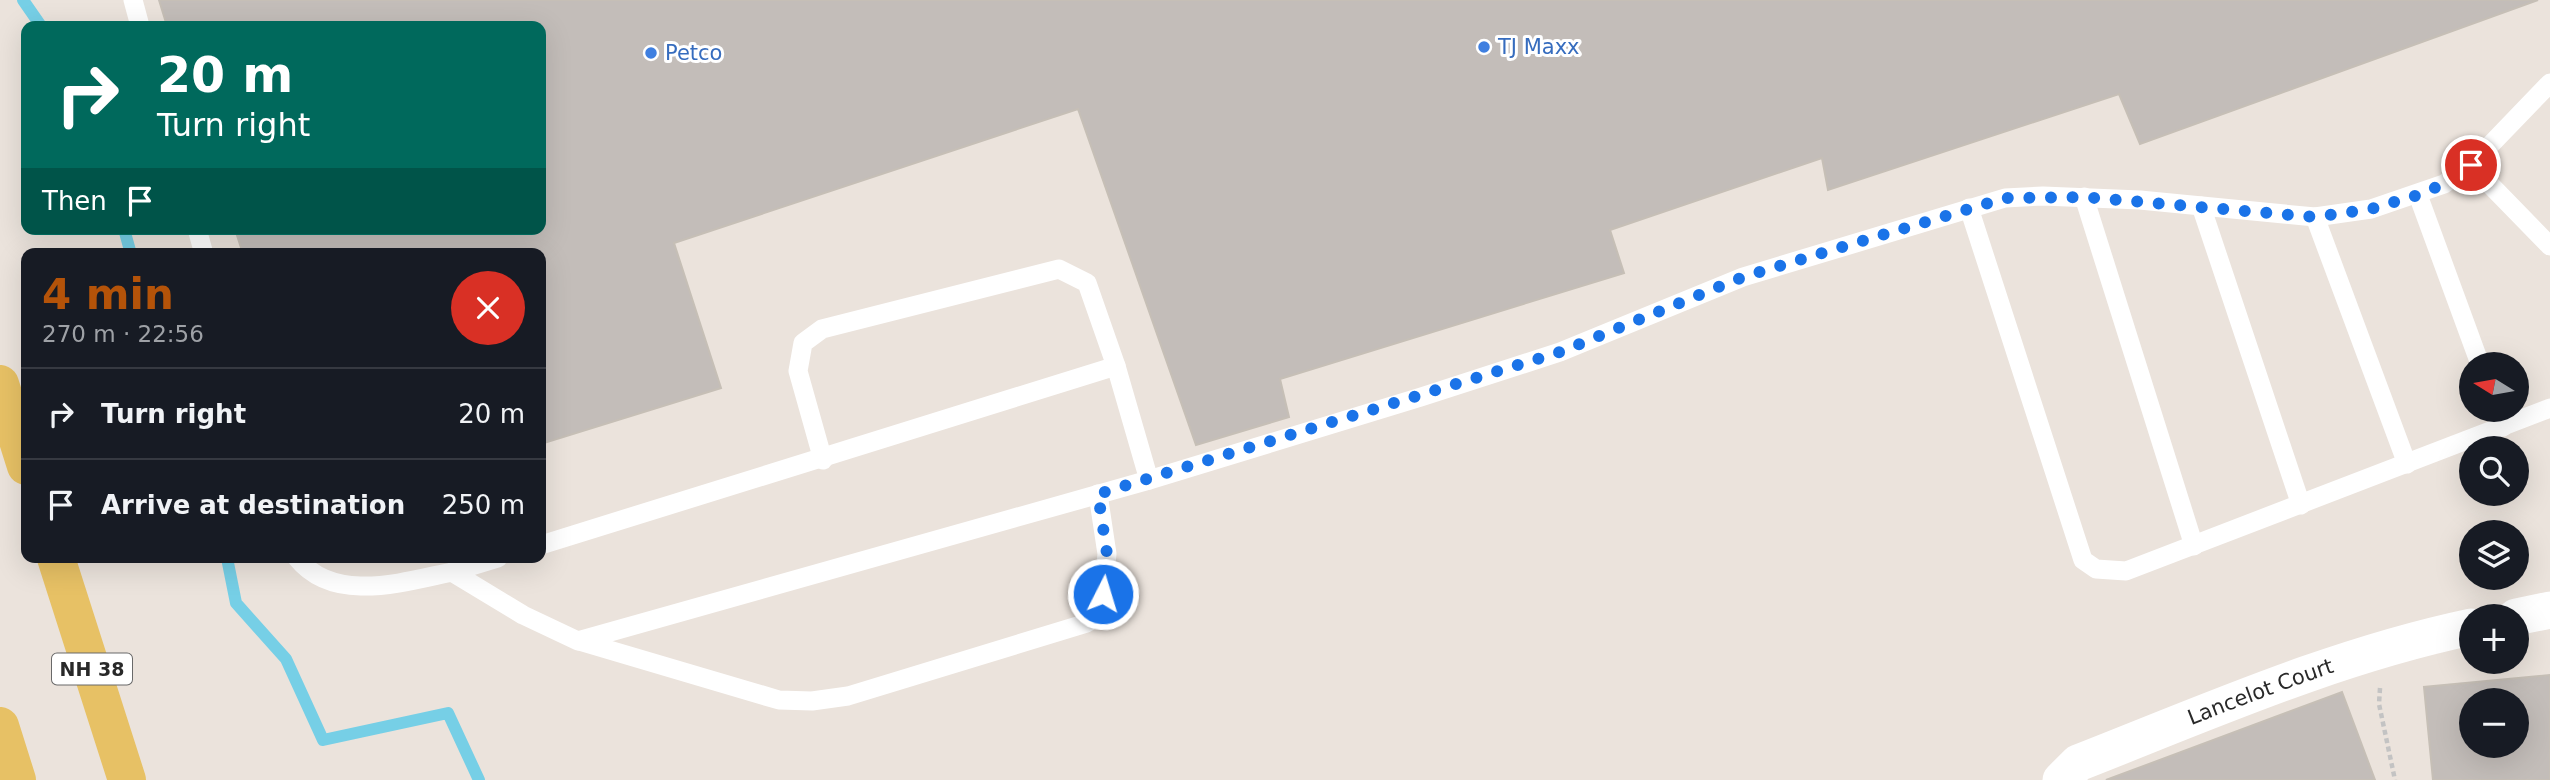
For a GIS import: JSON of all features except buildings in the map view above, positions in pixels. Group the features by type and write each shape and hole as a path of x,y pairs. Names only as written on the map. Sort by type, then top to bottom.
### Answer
{"main road":[{"path":"0,384 21,450"},
{"name":"NH 38","path":"58,563 127,780"},
{"path":"0,726 17,780"}],"street":[{"path":"2529,614 2550,610"},
{"name":"Lancelot Court","path":"2061,780 2078,763 2314,670 2384,647 2459,630"}],"lane":[{"path":"133,0 139,21"},
{"path":"578,641 1149,480 1560,352 1743,277 2005,198 2084,197 2315,217 2371,209 2444,184 2471,165 2550,83"},
{"path":"2471,165 2550,246"},
{"path":"2418,195 2476,352"},
{"path":"2084,197 2194,546"},
{"path":"2201,206 2301,505"},
{"path":"1969,208 2083,560 2096,569 2126,571 2194,546 2407,464 2492,422"},
{"path":"2315,217 2407,464"},
{"path":"823,460 798,371 803,343 822,329 1059,269 1087,283 1116,366 1149,480"},
{"path":"546,543 823,460 1116,366"},
{"path":"2529,412 2550,408"},
{"path":"452,572 523,615 578,641 779,700 812,701 848,696 1087,623 1103,594 1107,554 1098,494"},
{"path":"301,563 308,572 328,582 354,586 395,583 452,572 482,563"}],"path":[{"path":"2384,647 2379,704 2395,780"}],"waterway":[{"path":"23,0 38,21"},
{"path":"126,235 129,248"},
{"path":"228,563 236,603 286,659 323,740 448,713 479,780"}],"place":[{"name":"TJ Maxx","path":"1484,47"},
{"name":"Petco","path":"651,53"}],"route":[{"path":"1103,594 1107,554 1098,494 1421,397 1560,352 1743,277 2005,198 2043,196 2140,200 2315,217 2371,209 2418,195 2444,184 2471,165"}]}
